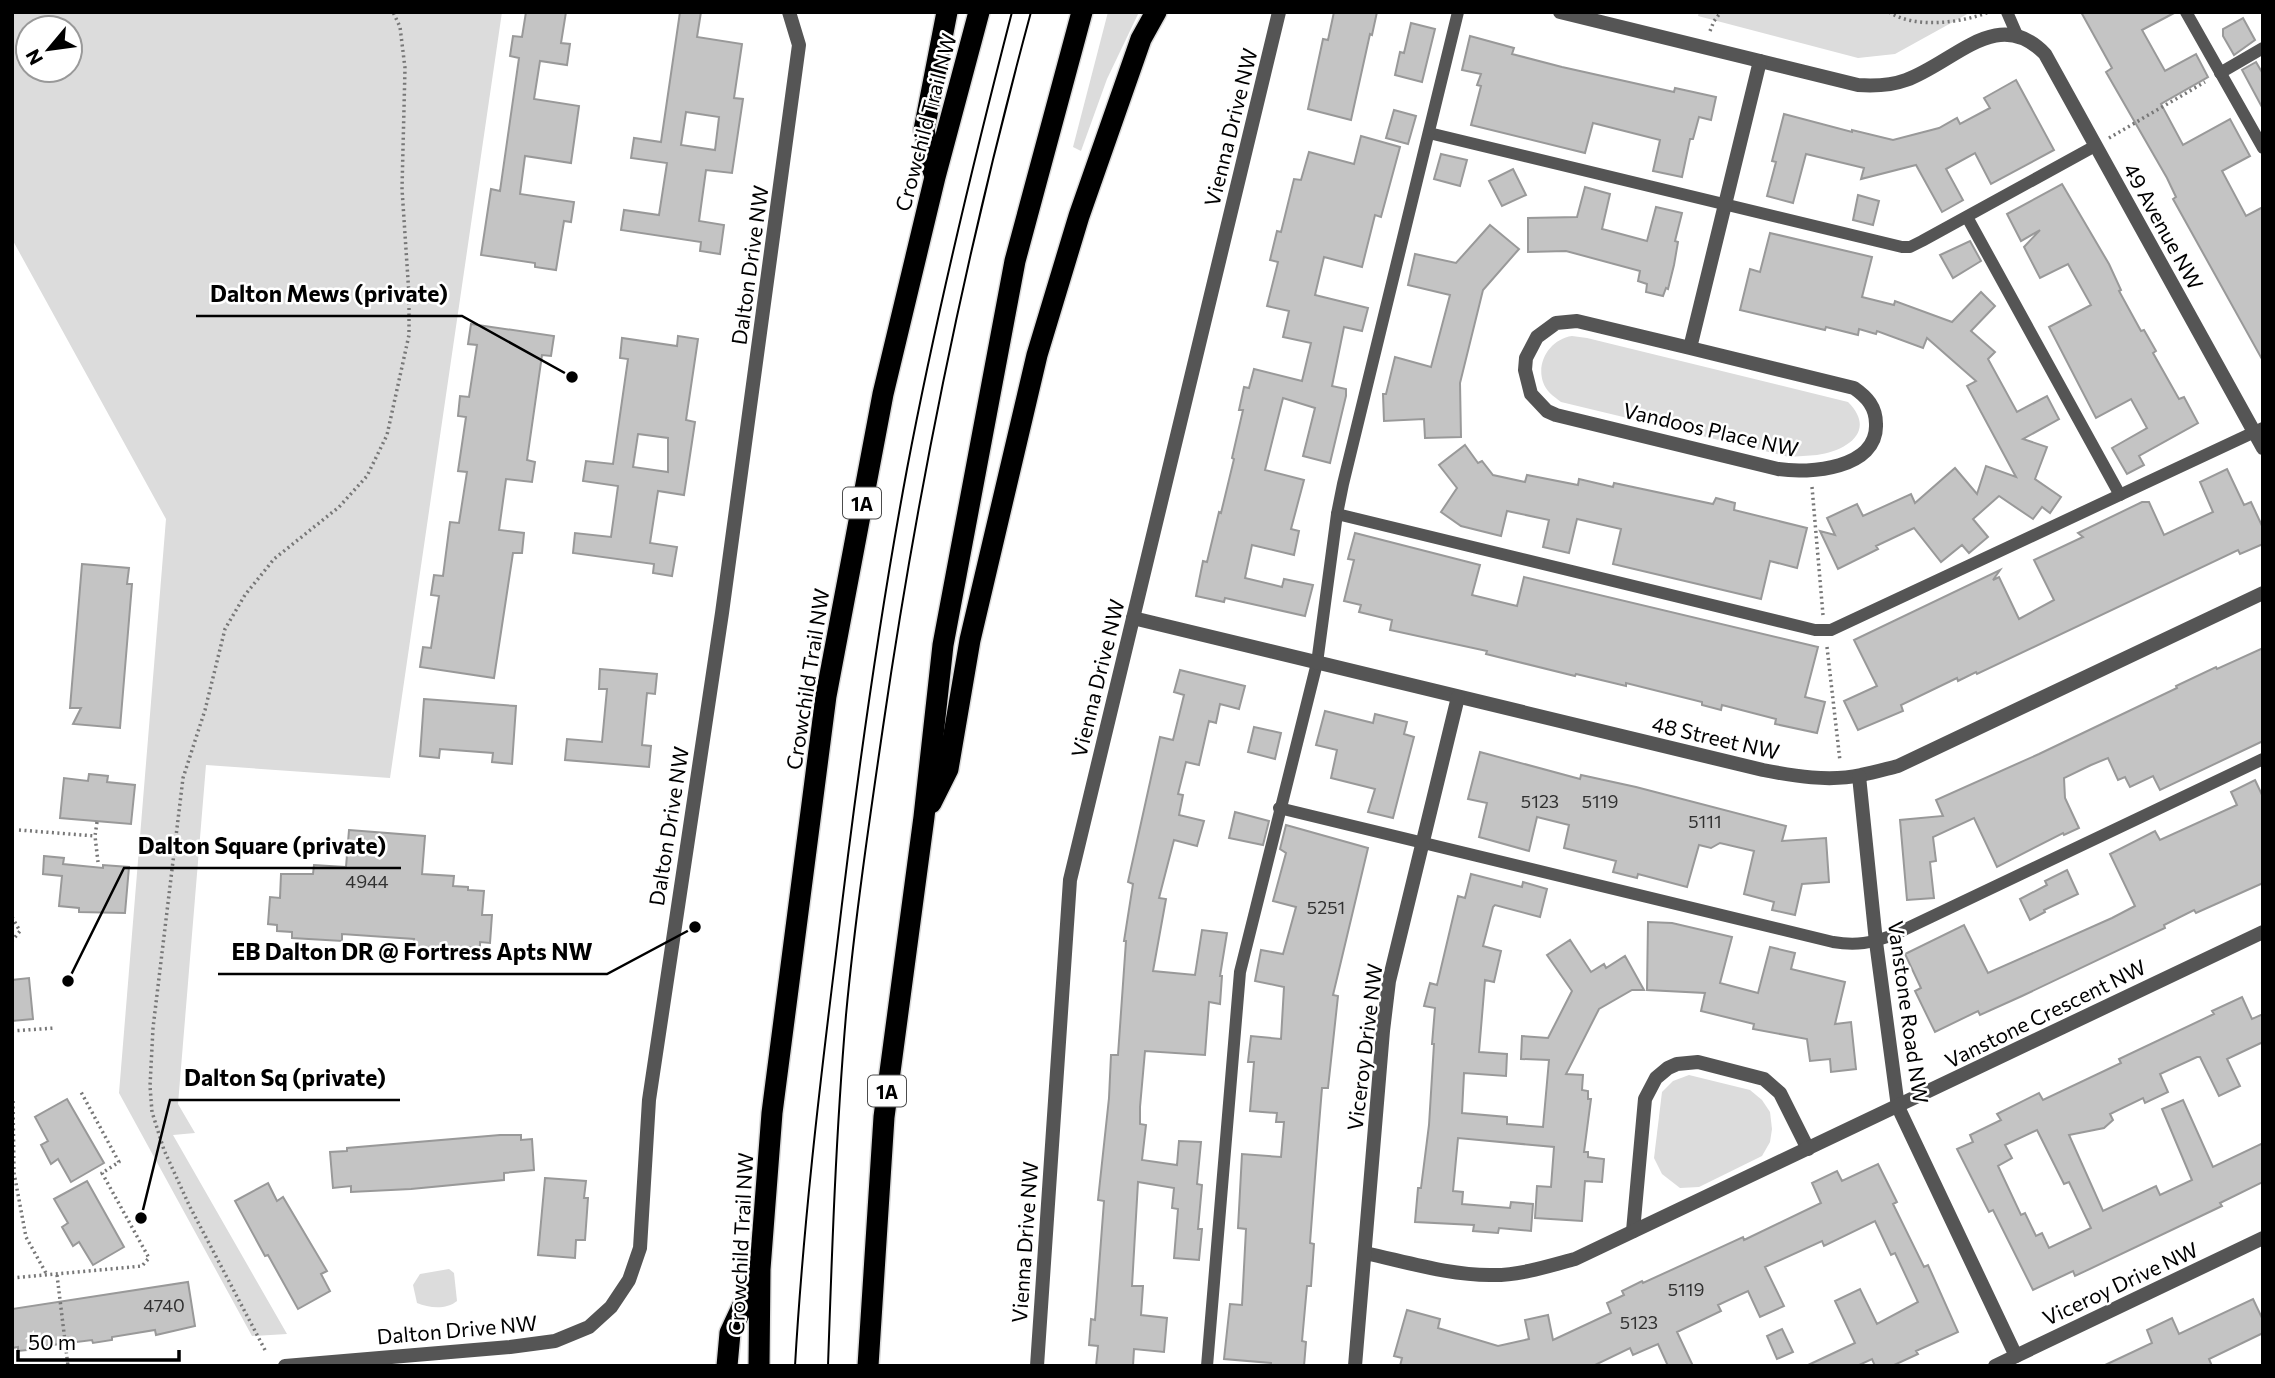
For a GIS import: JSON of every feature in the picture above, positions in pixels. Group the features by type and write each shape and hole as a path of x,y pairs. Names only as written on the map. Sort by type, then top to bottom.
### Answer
{"highway":[{"path":"935,177 924,130 947,12"},
{"name":"Crowchild Trail NW","path":"760,1366 760,1269 772,1113 826,695 883,394 935,177 979,12"},
{"name":"1A","path":"868,1366 884,1117 924,817 943,645 1014,261 1082,12"},
{"path":"924,817 948,769 970,640 1037,355 1084,204 1141,39 1156,12"},
{"path":"727,1366 730,1333 760,1269"}],"street":[{"name":"Dalton Drive NW","path":"285,1366 510,1348 555,1341 589,1327 611,1307 629,1280 640,1248 649,1100 726,586 799,45 789,12"},
{"name":"Vienna Drive NW","path":"1037,1366 1070,880 1279,12"},
{"path":"1560,12 1858,85 1887,85 1919,75 1990,36 2009,33 2017,35"},
{"name":"49 Avenue NW","path":"2017,35 2033,42 2045,54 2258,430 2263,448"},
{"path":"1690,348 1760,61"},
{"name":"Vandoos Place NW","path":"1568,320 1690,348 1854,388 1870,402 1874,411 1876,431 1873,441 1860,456 1825,469 1778,469 1556,415 1538,403 1526,382 1526,358 1537,337 1546,329 1568,320"},
{"name":"48 Street NW","path":"1133,618 1763,771 1799,777 1859,776 1898,766 2263,593"},
{"name":"Viceroy Drive NW","path":"1355,1366 1389,981 1458,697"},
{"name":"Vanstone Road NW","path":"1859,776 1876,942 1898,1107 2015,1356"},
{"name":"Vanstone Crescent NW","path":"1365,1253 1453,1273 1493,1275 1517,1273 1574,1259 2263,932"},
{"path":"1633,1231 1645,1099 1656,1078 1677,1064 1698,1062 1764,1079 1780,1093 1808,1149"},
{"name":"Viceroy Drive NW","path":"1995,1366 2263,1238"}],"lane":[{"path":"1207,1366 1240,972 1317,663 1337,514 1458,12"},
{"path":"2007,12 2017,35"},
{"path":"2186,12 2263,148"},
{"path":"2220,73 2263,48"},
{"path":"1429,133 1902,247 1922,242 2095,146"},
{"path":"1967,217 2120,495"},
{"path":"1337,514 1815,630 1832,630 2258,430"},
{"path":"1279,808 1852,945 1876,942 2263,759"}],"path":[{"path":"265,1350 164,1150 152,1112 149,1086 153,1028 183,778 205,710 225,629 245,595 274,559 339,507 367,476 387,435 410,335 401,189 405,68 400,27 393,12"},
{"path":"1889,12 1898,18 1952,23 1989,12"},
{"path":"2095,146 2220,73"},
{"path":"97,822 95,836 98,862"},
{"path":"19,830 95,836"},
{"path":"12,917 20,931 12,941"},
{"path":"12,1031 55,1028"},
{"path":"12,1278 142,1266 149,1258 102,1173 119,1162 81,1092"},
{"path":"13,1101 14,1173 26,1237 47,1275"},
{"path":"57,1275 68,1366"}],"shaded area":[{"path":"12,12 502,12 390,778 206,765 178,1104 195,1133 173,1135 287,1334 252,1336 119,1093 166,519 12,239"},
{"path":"1108,12 1139,12 1107,79 1081,151 1073,147"},
{"path":"1699,12 1971,12 1895,54 1858,58 1698,16"},
{"path":"1572,336 1848,402 1860,422 1859,430 1855,438 1839,449 1817,455 1789,457 1561,402 1544,385 1542,366 1552,346"},
{"path":"1689,1075 1750,1090 1762,1100 1770,1112 1772,1129 1770,1142 1762,1156 1699,1187 1680,1188 1662,1174 1654,1158 1662,1092 1673,1081"},
{"path":"449,1269 454,1273 457,1301 448,1306 437,1307 417,1303 413,1285 420,1274"}],"building":[{"path":"526,12 566,12 561,43 570,44 567,65 540,61 534,99 579,106 571,163 525,156 520,194 574,202 571,222 564,221 556,270 535,267 535,263 481,255 491,189 500,191 519,58 510,56 513,36 522,37"},
{"path":"680,12 701,12 697,37 742,44 734,98 743,99 732,173 706,170 699,221 724,225 720,254 700,251 701,242 621,230 624,210 659,215 667,163 631,158 634,138 661,142","holes":["686,112 719,117 715,150 681,145"]},
{"path":"1334,12 1377,12 1351,120 1308,109 1323,39 1328,40"},
{"path":"2081,12 2176,12 2142,30 2165,71 2196,54 2208,77 2161,104 2183,145 2230,119 2250,156 2222,171 2246,216 2263,207 2263,361 2173,199 2176,197 2167,178 2106,72 2112,68"},
{"path":"2243,18 2255,40 2234,55 2223,36 2223,29"},
{"path":"1411,23 1435,29 1422,82 1395,75 1400,52 1404,53"},
{"path":"1470,36 1514,48 1512,54 1562,67 1674,92 1675,88 1716,97 1711,120 1699,117 1693,139 1690,139 1682,177 1653,171 1660,140 1593,123 1585,153 1471,125 1481,86 1477,85 1481,74 1462,70"},
{"path":"2256,62 2263,74 2263,109 2242,70"},
{"path":"2016,80 2054,150 1991,184 1975,153 1946,169 1963,200 1942,212 1916,165 1861,179 1864,168 1806,154 1793,203 1767,196 1776,162 1772,161 1784,114 1893,140 1939,128 1957,118 1960,124 1990,108 1984,98"},
{"path":"1394,110 1416,116 1408,144 1386,138"},
{"path":"1361,136 1400,147 1381,217 1375,215 1362,267 1324,257 1315,295 1368,308 1362,331 1344,327 1332,386 1346,389 1346,396 1330,463 1303,456 1315,408 1283,398 1265,470 1304,480 1291,529 1299,531 1294,555 1252,545 1245,578 1282,587 1284,579 1313,585 1305,616 1225,598 1224,602 1196,596 1203,561 1207,562 1234,459 1232,458 1243,410 1239,410 1244,387 1249,388 1254,369 1302,381 1311,343 1283,337 1289,311 1267,306 1278,262 1270,260 1277,231 1281,232 1294,179 1301,180 1309,152 1354,164"},
{"path":"1441,154 1467,160 1460,186 1434,179"},
{"path":"1513,169 1526,195 1502,206 1489,181"},
{"path":"2062,184 2109,264 2121,290 2119,291 2141,331 2144,330 2156,351 2153,353 2179,399 2184,397 2198,423 2139,456 2144,465 2127,474 2112,448 2147,428 2131,399 2096,418 2049,327 2091,305 2068,264 2040,278 2024,247 2040,230 2021,241 2007,214"},
{"path":"1585,187 1610,194 1602,229 1647,241 1656,207 1682,213 1675,241 1678,242 1674,265 1668,289 1666,288 1663,296 1646,292 1647,284 1638,281 1640,271 1566,251 1528,252 1528,218 1577,217"},
{"path":"1858,195 1879,201 1873,225 1853,220"},
{"path":"1490,225 1519,249 1483,290 1460,383 1461,437 1425,438 1424,419 1384,421 1383,394 1386,394 1395,357 1431,367 1450,295 1408,285 1415,254 1456,263"},
{"path":"1770,233 1872,257 1862,297 1894,305 1895,301 1952,322 1981,292 1995,306 1971,331 1995,352 1988,359 2017,412 2047,396 2059,419 2023,439 2047,447 2035,479 2061,497 2050,513 2042,507 2033,519 1999,496 1973,519 1988,537 1969,553 1962,545 1941,562 1914,528 1876,546 1878,549 1838,569 1820,531 1835,535 1827,518 1857,504 1863,516 1911,494 1915,503 1955,468 1977,494 1986,466 2016,477 1967,386 1976,381 1927,338 1923,348 1877,331 1876,334 1859,329 1858,335 1826,327 1825,330 1740,310 1750,269 1760,272"},
{"path":"1970,241 1981,261 1953,278 1940,255"},
{"path":"471,324 554,336 551,356 542,355 527,460 535,462 532,482 506,479 499,530 524,533 522,553 513,553 494,678 420,667 423,647 431,648 439,596 431,595 434,575 443,576 450,522 459,523 467,472 458,471 466,417 458,416 460,396 469,397 477,345 468,344"},
{"path":"678,336 698,339 686,420 695,422 684,495 658,491 650,543 677,547 672,576 653,573 654,564 573,553 575,533 611,537 618,486 583,481 586,461 613,464 628,359 620,358 622,338 677,346","holes":["638,434 668,438 668,472 633,467"]},
{"path":"1465,445 1478,463 1482,461 1493,475 1525,482 1527,475 1578,485 1579,479 1613,487 1614,483 1713,504 1716,498 1735,503 1734,510 1807,528 1797,568 1770,561 1761,599 1613,564 1621,529 1577,519 1569,553 1543,547 1549,520 1507,511 1501,536 1461,526 1441,512 1457,488 1439,465"},
{"path":"2227,469 2244,505 2251,502 2263,528 2263,544 2240,554 2238,550 1977,674 1976,672 1958,681 1957,678 1901,705 1903,711 1858,730 1844,701 1877,686 1854,640 2000,570 1993,580 1999,577 2019,619 2054,600 2034,560 2083,537 2078,533 2142,502 2149,502 2164,535 2213,512 2200,482"},
{"path":"1355,533 1480,565 1472,595 1517,606 1524,577 1818,647 1805,697 1825,702 1817,733 1775,724 1776,719 1722,705 1721,710 1702,705 1702,702 1626,683 1626,686 1576,674 1575,676 1486,654 1487,651 1390,630 1392,620 1359,612 1361,605 1344,601 1354,560 1348,559"},
{"path":"82,564 129,568 127,584 132,584 120,728 73,724 81,708 70,708"},
{"path":"2263,648 2263,741 2160,790 2153,776 2130,787 2125,777 2118,780 2108,758 2091,765 2064,778 2065,798 2079,828 2064,835 2063,833 1997,867 1974,818 1933,837 1936,861 1930,862 1934,898 1907,900 1900,820 1943,816 1936,800 2039,754 2216,667 2217,669"},
{"path":"600,669 657,674 655,694 647,693 642,745 651,746 649,767 565,760 567,739 602,742 607,689 599,689"},
{"path":"1180,670 1245,686 1239,709 1220,704 1216,723 1209,721 1199,765 1186,762 1178,794 1183,795 1179,815 1204,821 1197,846 1174,840 1159,898 1166,899 1153,971 1195,975 1202,930 1227,933 1220,976 1220,1004 1209,1002 1205,1055 1145,1051 1140,1107 1140,1124 1146,1125 1142,1160 1177,1165 1179,1141 1201,1142 1197,1184 1202,1185 1198,1229 1202,1229 1199,1260 1174,1258 1178,1209 1172,1208 1174,1188 1138,1182 1132,1286 1143,1286 1141,1315 1167,1318 1164,1352 1134,1349 1133,1366 1096,1366 1098,1346 1089,1345 1091,1319 1095,1320 1104,1201 1098,1200 1111,1055 1118,1055 1124,941 1133,884 1128,882 1160,737 1173,740 1184,695 1174,692"},
{"path":"424,699 516,706 512,764 492,762 493,753 440,749 439,758 420,756"},
{"path":"1325,711 1373,723 1375,714 1407,722 1404,734 1414,737 1393,818 1368,812 1375,789 1331,778 1337,750 1316,745"},
{"path":"1254,727 1281,733 1275,759 1248,752"},
{"path":"1480,752 1580,779 1581,775 1636,787 1786,826 1782,841 1826,838 1829,882 1802,884 1795,915 1772,910 1774,902 1744,894 1754,851 1720,843 1711,848 1699,845 1687,887 1638,874 1637,878 1613,872 1616,861 1564,848 1569,825 1537,817 1529,851 1479,837 1487,803 1468,799"},
{"path":"89,774 108,776 107,782 135,785 131,824 60,818 64,778 88,781"},
{"path":"2255,780 2263,797 2263,883 2196,913 2194,910 2164,925 2165,928 2022,996 1980,1015 1978,1011 1935,1032 1915,991 1921,988 1905,954 1964,925 1988,973 2112,918 2135,906 2110,854 2155,831 2160,840 2237,805 2231,792"},
{"path":"1235,812 1269,821 1263,845 1229,838"},
{"path":"1286,825 1368,848 1333,995 1338,996 1328,1088 1322,1088 1310,1243 1314,1244 1311,1286 1307,1286 1302,1341 1306,1342 1304,1366 1271,1366 1271,1363 1224,1359 1230,1304 1242,1305 1246,1229 1238,1228 1242,1154 1281,1157 1284,1122 1276,1122 1277,1113 1250,1111 1254,1062 1248,1062 1251,1036 1281,1039 1284,987 1255,981 1261,950 1283,954 1296,907 1273,901 1286,853 1280,849"},
{"path":"349,830 425,836 422,874 454,876 453,886 484,891 482,915 492,915 490,943 480,942 480,948 464,947 463,951 413,948 414,939 342,934 342,941 292,938 292,932 277,931 277,925 268,924 270,897 280,898 281,874 313,874 314,865 346,867"},
{"path":"44,856 64,858 63,864 103,868 103,865 129,867 125,913 79,912 79,908 59,906 62,876 43,874"},
{"path":"2067,870 2078,894 2044,910 2045,912 2030,920 2020,899 2047,885 2045,881"},
{"path":"1471,874 1522,887 1523,882 1547,889 1540,917 1495,905 1493,907 1483,946 1501,951 1494,982 1485,980 1479,1052 1507,1054 1506,1076 1464,1073 1462,1113 1507,1117 1507,1124 1543,1127 1549,1060 1521,1059 1522,1036 1548,1038 1572,991 1547,955 1570,940 1591,972 1604,964 1606,968 1625,956 1644,990 1632,990 1599,1009 1566,1074 1583,1075 1582,1090 1588,1091 1588,1099 1591,1099 1584,1152 1588,1152 1588,1157 1604,1159 1602,1182 1585,1181 1582,1221 1535,1218 1537,1186 1551,1187 1554,1147 1458,1138 1453,1191 1463,1192 1462,1204 1510,1208 1511,1202 1533,1204 1531,1231 1499,1228 1498,1233 1473,1231 1474,1225 1415,1222 1429,1125 1434,1044 1435,1008 1424,1006 1430,983 1437,985 1458,896 1465,898"},
{"path":"1648,922 1672,923 1732,937 1720,983 1758,993 1770,947 1795,953 1791,969 1845,982 1835,1024 1851,1022 1856,1069 1831,1072 1830,1059 1810,1061 1807,1039 1753,1029 1754,1024 1701,1011 1705,993 1647,990"},
{"path":"29,978 33,1019 12,1021 12,980"},
{"path":"2242,997 2252,1019 2263,1014 2263,1042 2227,1059 2240,1086 2219,1096 2200,1057 2197,1057 2160,1074 2168,1092 2145,1103 2143,1098 2110,1114 2113,1120 2104,1128 2069,1135 2103,1211 2156,1186 2160,1195 2192,1180 2162,1109 2183,1100 2213,1167 2263,1143 2263,1182 2220,1203 2222,1206 2075,1276 2073,1271 2033,1290 1993,1210 1989,1212 1957,1149 1973,1142 1970,1135 2001,1120 1997,1114 2039,1093 2043,1100 2121,1063 2119,1059 2214,1014 2212,1011","holes":["2037,1130 2064,1184 2069,1182 2091,1228 2049,1248 2042,1233 2036,1236 2025,1213 2021,1215 1998,1166 2012,1158 2005,1145"]},
{"path":"67,1099 104,1163 71,1182 58,1159 51,1164 41,1145 48,1141 35,1117"},
{"path":"521,1135 521,1140 532,1139 534,1170 504,1173 504,1180 411,1189 351,1192 351,1186 333,1188 330,1152 347,1151 347,1148"},
{"path":"1878,1164 1897,1202 1893,1204 1924,1267 1928,1265 1958,1332 1916,1351 1918,1354 1892,1366 1875,1366 1872,1359 1857,1366 1806,1366 1855,1343 1835,1301 1860,1289 1877,1324 1918,1302 1895,1253 1891,1255 1875,1221 1824,1246 1822,1241 1765,1267 1784,1306 1760,1317 1748,1291 1718,1305 1721,1311 1677,1332 1693,1366 1668,1366 1658,1344 1633,1355 1630,1348 1593,1366 1400,1366 1402,1358 1394,1356 1407,1310 1440,1319 1438,1328 1498,1346 1529,1339 1525,1320 1548,1315 1553,1340 1611,1313 1607,1303 1624,1295 1622,1291 1743,1237 1744,1240 1821,1203 1812,1183 1837,1171 1842,1181"},
{"path":"545,1178 586,1181 584,1198 588,1198 585,1240 576,1240 575,1258 538,1255"},
{"path":"87,1181 124,1247 93,1265 79,1242 73,1246 62,1227 68,1223 54,1199"},
{"path":"268,1183 277,1201 283,1197 327,1271 321,1274 330,1291 298,1309 235,1201"},
{"path":"188,1282 195,1326 156,1335 155,1330 112,1337 112,1340 93,1343 92,1340 18,1351 18,1347 12,1348 12,1309"},
{"path":"2253,1299 2263,1320 2263,1333 2209,1359 2212,1366 2103,1366 2152,1343 2147,1330 2172,1318 2179,1334"},
{"path":"1782,1329 1793,1352 1777,1359 1767,1336"}],"tram line":[{"path":"795,1366 807,1211 824,1057 876,650 930,354 1012,12"},
{"path":"828,1366 837,1146 846,1015 883,727 912,547 946,368 986,189 1031,12"}],"place":[{"name":"Dalton Mews (private)","path":"572,377"},
{"name":"EB Dalton DR @ Fortress Apts NW","path":"695,927"},
{"name":"Dalton Square (private)","path":"68,981"},
{"name":"Dalton Sq (private)","path":"141,1218"}]}
